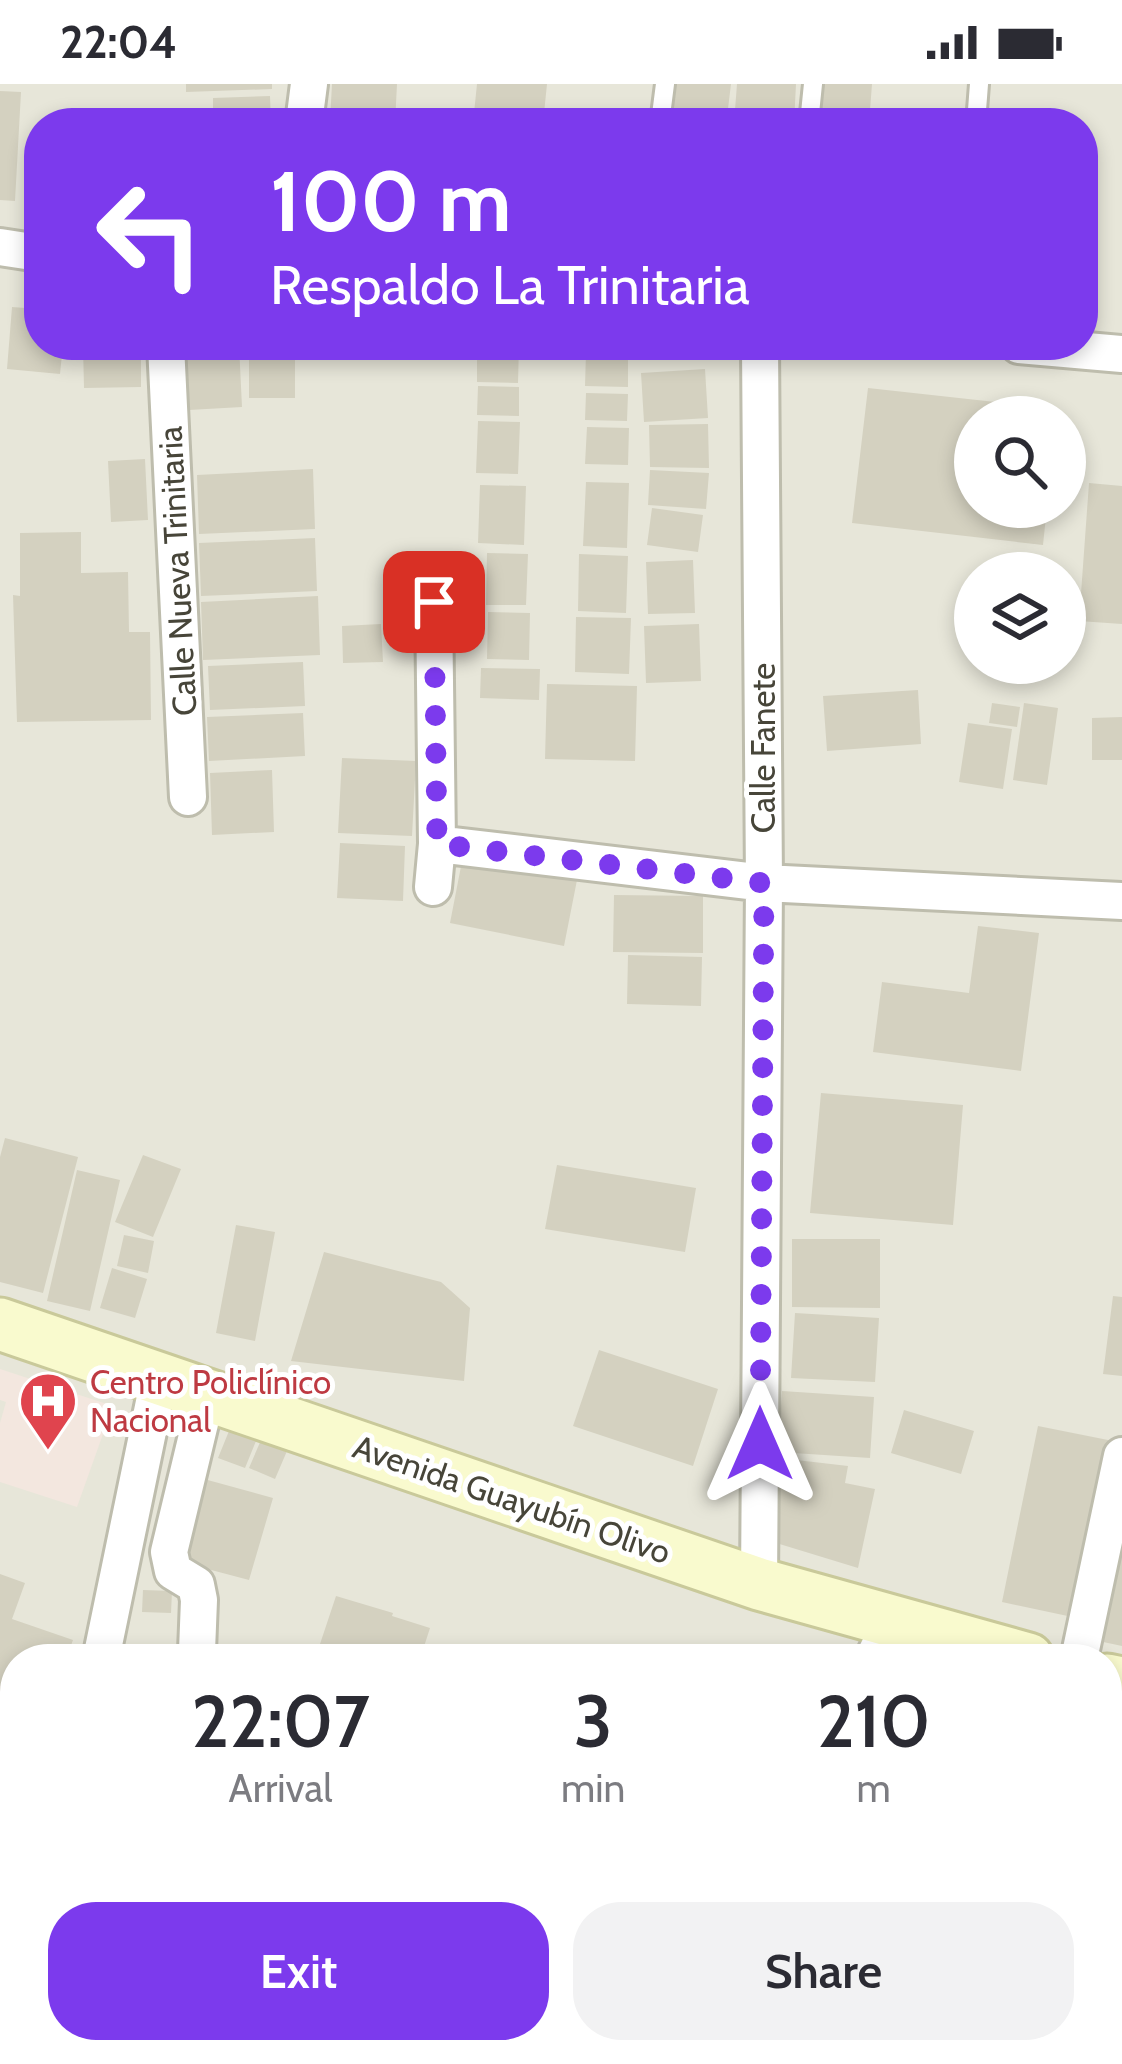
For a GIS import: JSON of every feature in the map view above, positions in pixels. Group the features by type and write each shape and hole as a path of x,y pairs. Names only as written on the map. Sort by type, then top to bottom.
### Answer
{"main road":[{"name":"Avenida Guayubín Olivo","path":"0,1324 759,1584 873,1639 912,1644"}],"street":[{"name":"Calle Nueva Trinitaria","path":"167,360 188,797"},
{"name":"Calle Fanete","path":"759,1584 764,883 760,360"},
{"path":"433,887 437,844 434,602"},
{"path":"437,844 764,883 1122,902"},
{"path":"104,1644 159,1378"},
{"path":"197,1644 196,1585 173,1571 169,1552 207,1394"},
{"path":"1081,1644 1122,1456"}],"shaded area":[{"path":"0,84 1122,84 1122,1644 0,1644"},
{"name":"Centro Policlínico Nacional","path":"0,1369 113,1406 77,1507 0,1482 0,1423 6,1402 0,1400"}],"building":[{"path":"186,84 272,84 272,89 186,92"},
{"path":"332,84 397,84 396,108 331,108"},
{"path":"477,84 547,84 545,108 475,108"},
{"path":"674,84 731,84 728,108 671,108"},
{"path":"737,84 796,84 795,108 735,108"},
{"path":"822,84 872,84 870,108 820,108"},
{"path":"0,91 21,92 15,201 0,200"},
{"path":"270,96 270,108 213,108 213,98"},
{"path":"12,307 24,308 24,360 61,360 60,374 7,369"},
{"path":"83,360 141,360 141,387 84,388"},
{"path":"187,360 240,360 242,407 189,410"},
{"path":"249,360 295,360 295,398 249,398"},
{"path":"477,360 519,360 518,383 477,382"},
{"path":"586,360 628,360 628,387 585,386"},
{"path":"705,369 708,418 644,422 641,373"},
{"path":"478,386 519,387 519,416 477,415"},
{"path":"868,388 954,397 954,528 1045,528 1043,545 852,523"},
{"path":"586,393 628,394 627,421 585,420"},
{"path":"478,421 520,422 518,474 476,473"},
{"path":"708,424 709,468 650,467 649,425"},
{"path":"587,427 629,428 628,465 585,464"},
{"path":"145,459 148,520 111,522 108,461"},
{"path":"313,469 315,529 199,534 197,475"},
{"path":"650,470 709,473 706,509 648,505"},
{"path":"586,482 629,483 627,548 583,546"},
{"path":"1089,483 1122,486 1122,624 1086,621"},
{"path":"480,485 526,486 524,545 478,543"},
{"path":"652,508 703,515 698,552 647,545"},
{"path":"81,532 81,573 128,572 129,632 150,632 151,720 17,722 13,595 20,596 20,533"},
{"path":"315,538 317,591 201,596 199,543"},
{"path":"487,553 528,554 526,605 486,605"},
{"path":"579,554 628,556 626,613 578,611"},
{"path":"693,560 695,613 648,614 646,562"},
{"path":"318,596 320,655 203,660 201,602"},
{"path":"488,612 530,613 529,660 487,659"},
{"path":"576,617 631,618 629,674 575,672"},
{"path":"381,624 383,662 343,663 342,626"},
{"path":"699,624 701,681 646,683 644,626"},
{"path":"303,662 305,706 210,710 208,666"},
{"path":"481,668 540,669 539,700 480,698"},
{"path":"547,684 637,686 635,761 545,759"},
{"path":"918,690 921,744 827,751 823,696"},
{"path":"992,703 1020,707 1017,727 989,723"},
{"path":"1024,703 1058,708 1047,785 1013,780"},
{"path":"303,713 305,756 209,761 207,717"},
{"path":"1122,717 1122,760 1092,760 1092,718"},
{"path":"968,723 1012,729 1003,789 959,782"},
{"path":"342,758 416,761 412,836 338,833"},
{"path":"272,770 274,832 212,835 210,773"},
{"path":"340,843 405,846 403,901 337,898"},
{"path":"463,856 577,880 564,946 450,923"},
{"path":"614,895 703,896 703,953 613,952"},
{"path":"978,926 1039,933 1021,1071 873,1052 882,982 969,993"},
{"path":"628,955 702,957 701,1006 627,1004"},
{"path":"821,1093 963,1105 953,1225 810,1213"},
{"path":"5,1138 78,1157 43,1293 0,1282 0,1157"},
{"path":"143,1155 181,1169 153,1237 115,1222"},
{"path":"557,1165 696,1188 685,1252 545,1229"},
{"path":"77,1170 120,1180 90,1311 47,1301"},
{"path":"236,1225 275,1232 255,1341 216,1333"},
{"path":"124,1235 154,1241 148,1273 117,1266"},
{"path":"792,1239 880,1239 880,1308 792,1307"},
{"path":"324,1252 441,1282 470,1308 464,1381 291,1361"},
{"path":"112,1268 147,1279 135,1318 100,1308"},
{"path":"1113,1296 1122,1297 1122,1376 1103,1374"},
{"path":"795,1313 879,1318 875,1382 791,1378"},
{"path":"599,1350 718,1389 693,1466 573,1426"},
{"path":"782,1391 874,1397 870,1458 778,1452"},
{"path":"904,1410 974,1431 961,1474 891,1453"},
{"path":"1038,1426 1113,1441 1077,1618 1002,1602"},
{"path":"229,1431 256,1441 245,1468 218,1458"},
{"path":"261,1440 287,1451 275,1479 249,1468"},
{"path":"779,1458 848,1466 845,1483 875,1489 858,1568 773,1542"},
{"path":"204,1479 273,1498 249,1580 181,1562"},
{"path":"1122,1514 1122,1644 1094,1640"},
{"path":"0,1574 25,1583 12,1619 73,1640 72,1644 0,1644"},
{"path":"143,1590 172,1591 171,1613 142,1612"},
{"path":"336,1596 430,1628 425,1644 320,1644"}],"place":[{"name":"Centro Policlínico Nacional","path":"48,1452"}],"route":[{"path":"434,602 437,844 764,883 760,1444"}]}
